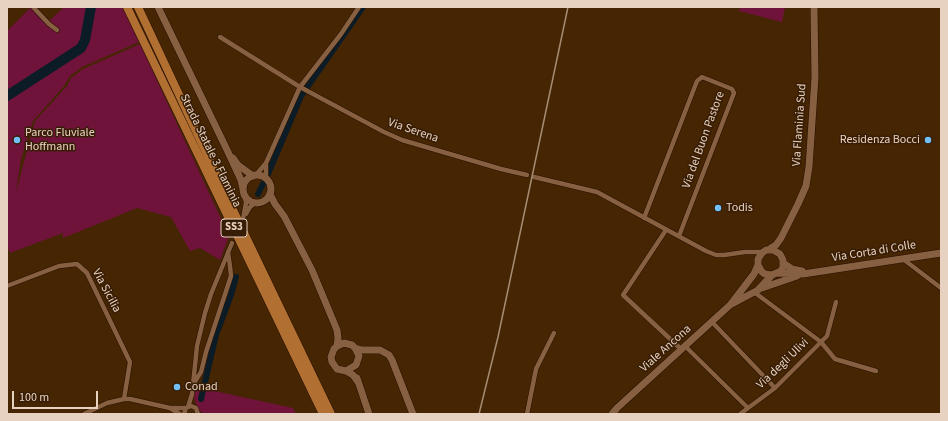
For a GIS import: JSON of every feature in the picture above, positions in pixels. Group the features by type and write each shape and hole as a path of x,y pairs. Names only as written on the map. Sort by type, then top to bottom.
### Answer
{"highway":[{"name":"Strada Statale 3 Flaminia","path":"127,7 323,414"},
{"name":"Strada Statale 3 Flaminia","path":"138,7 331,414"}],"main road":[{"path":"158,7 241,180 245,197 248,200 268,205 284,216"},
{"name":"Via Flaminia Sud","path":"758,264 760,256 776,245 781,238 806,186 815,77 814,7"},
{"path":"228,152 238,164 254,176 263,177 266,179 270,186 270,194 275,204 284,216 312,270 337,330 337,346 332,353 332,362 338,369 350,370 369,350"},
{"path":"243,189 246,181 254,176"},
{"path":"257,203 266,200 270,194"},
{"name":"Via Flaminia Sud","path":"781,238 780,254 783,263"},
{"path":"766,251 777,251 780,254"},
{"name":"Via Corta di Colle","path":"775,274 806,274 941,252"},
{"path":"758,264 762,272 765,274 775,274 783,267 783,263"},
{"name":"Via Corta di Colle","path":"783,263 792,269 806,274"},
{"name":"Viale Ancona","path":"612,414 730,305 754,274 758,264"},
{"name":"Viale Ancona","path":"756,291 775,274"},
{"name":"Viale Ancona","path":"730,305 775,283 806,274"},
{"path":"337,330 348,344 355,348 369,350 376,349 385,352 392,360 413,414"},
{"path":"337,346 344,343 348,344"},
{"path":"355,348 358,352 358,382 369,414"},
{"path":"346,370 353,375 358,382"}],"street":[{"path":"33,7 45,21 57,30"},
{"path":"266,179 266,163 301,88 359,7"},
{"name":"Via Serena","path":"220,37 301,88 384,132 402,140 501,169 527,175"},
{"name":"Via del Buon Pastore","path":"644,218 697,81 702,78 732,90 734,93 679,236"},
{"path":"254,176 266,163"},
{"path":"534,177 597,192 706,252 716,255 724,255 766,251"},
{"path":"245,197 246,203 243,219 250,207 257,203"},
{"path":"666,230 623,295 684,348 748,408"},
{"path":"184,414 192,394 199,332 211,294 232,243"},
{"path":"193,383 202,372 206,352 231,276 228,252"},
{"path":"745,252 753,256 758,264"},
{"path":"903,259 941,288"},
{"name":"Via Sicilia","path":"7,286 59,266 77,264 87,273 130,362 124,399"},
{"name":"Via degli Ulivi","path":"756,291 820,342 835,359 876,372"},
{"name":"Via degli Ulivi","path":"740,414 775,388 827,336 836,302"},
{"path":"712,322 775,388"},
{"path":"527,414 536,369 554,333"},
{"path":"192,394 199,412"},
{"path":"84,414 107,403 124,399 170,408 187,407 199,412"},
{"path":"170,408 180,414"}],"shaded area":[{"path":"31,7 46,24 64,7 122,7 139,42 82,67 70,76 64,86 33,121 21,159 16,192 35,121 67,86 71,78 83,69 140,44 229,236 220,260 200,248 190,251 171,217 137,208 63,238 63,233 10,253 7,246 7,31"},
{"path":"740,7 785,7 782,22 739,11"},
{"path":"196,387 293,408 296,414 205,414 200,411 196,404 194,397"}],"waterway":[{"path":"7,96 81,48 85,40 91,7"},
{"path":"268,174 301,96 363,7"},
{"path":"258,194 264,182"},
{"path":"201,399 216,335 236,277"}],"railway":[{"path":"479,414 498,337 568,7"}],"place":[{"name":"Parco Fluviale Hoffmann","path":"17,140"},
{"name":"Residenza Bocci","path":"928,140"},
{"name":"Todis","path":"718,208"},
{"name":"Conad","path":"177,387"}]}
